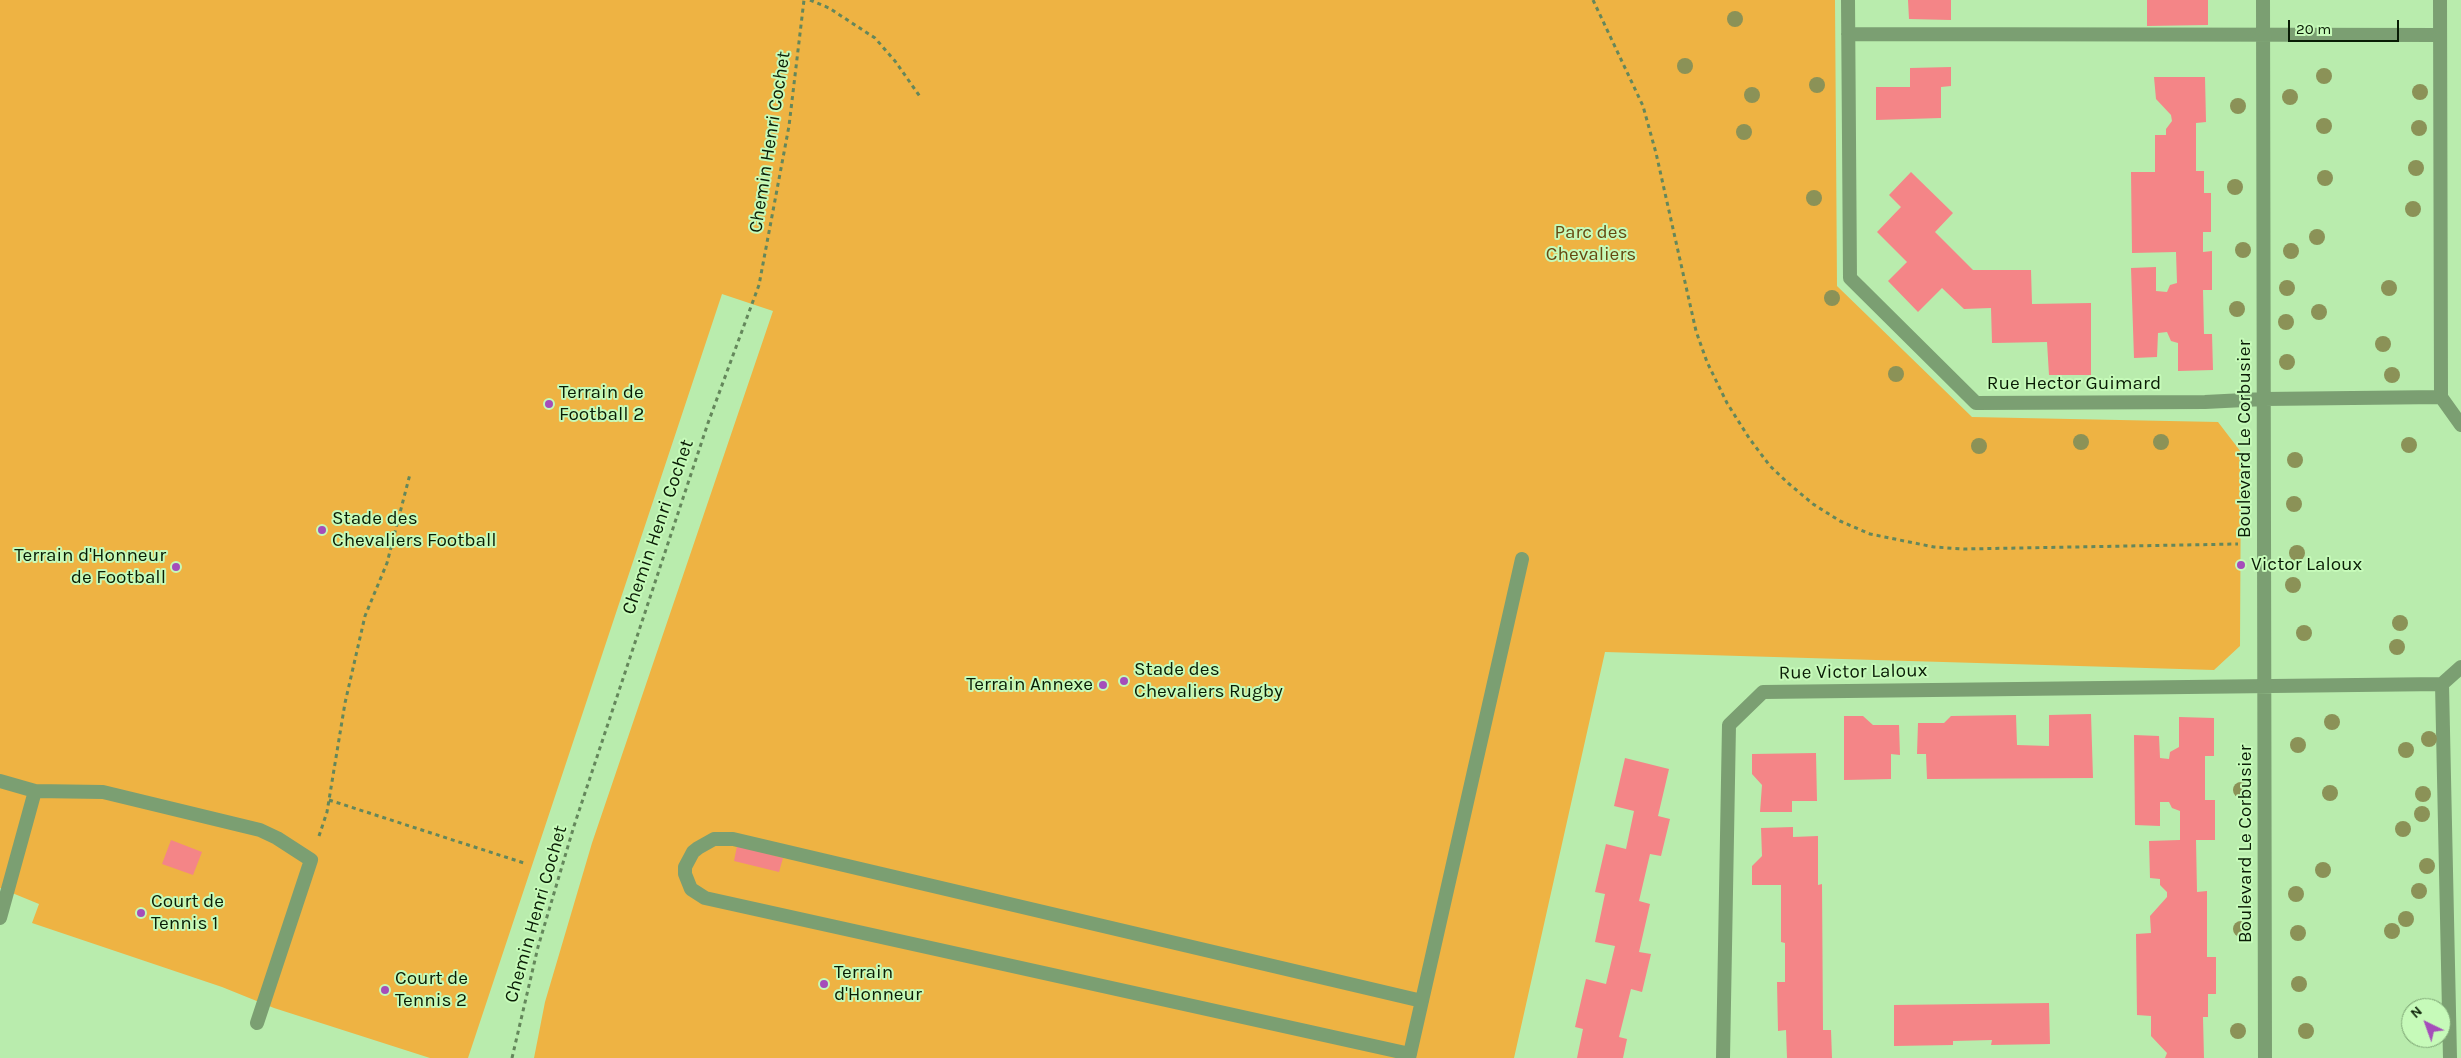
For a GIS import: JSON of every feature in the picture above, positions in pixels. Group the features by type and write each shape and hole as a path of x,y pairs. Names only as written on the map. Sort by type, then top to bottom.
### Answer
{"street":[{"name":"Rue Hector Guimard","path":"1848,0 1850,278 1976,403 2205,402 2264,399 2441,397"},
{"name":"Boulevard Le Corbusier","path":"2263,0 2265,1058"},
{"path":"2440,0 2441,397 2461,425"},
{"path":"1848,34 2440,35"},
{"path":"1422,1001 732,839 714,839 698,848 693,852 686,867 685,874 691,889 705,898 1410,1056 1522,559"},
{"path":"2450,1058 2442,684 2461,668"},
{"name":"Rue Victor Laloux","path":"1723,1058 1729,725 1763,692 2442,684"},
{"path":"0,781 35,791 103,792 260,830 285,842 311,860 257,1023"},
{"path":"0,918 35,791"}],"path":[{"name":"Chemin Henri Cochet","path":"512,1058 538,947 574,826 708,423 759,285 789,126 804,0"},
{"path":"810,0 828,8 875,38 895,61 921,98"},
{"path":"1593,0 1642,106 1656,152 1694,323 1707,362 1727,403 1749,438 1770,466 1813,504 1840,521 1870,534 1934,547 1974,549 2264,543"},
{"path":"311,860 329,800 345,703 365,616 387,563 410,474"},
{"path":"329,800 524,863"}],"green space":[{"name":"Parc des Chevaliers","path":"0,0 1835,0 1837,286 1972,417 2218,422 2241,452 2240,646 2214,670 1605,652 1514,1058 534,1058 545,1002 592,843 773,311 722,294 468,1058 430,1058 274,1008 222,987 32,923 39,904 0,888"}],"building":[{"path":"1908,0 1951,0 1951,20 1909,19"},
{"path":"2147,0 2208,0 2208,25 2147,26"},
{"path":"1951,67 1951,86 1941,87 1941,118 1876,120 1876,87 1910,87 1910,68"},
{"path":"2154,77 2205,77 2206,122 2196,123 2196,171 2204,171 2204,193 2211,193 2211,232 2203,232 2203,252 2212,251 2212,290 2203,290 2204,334 2212,334 2213,370 2178,371 2178,343 2171,341 2167,332 2158,333 2157,357 2134,358 2131,268 2156,267 2156,291 2167,292 2170,285 2177,283 2176,252 2132,253 2131,172 2155,172 2155,135 2166,135 2166,129 2172,121 2171,115 2156,99"},
{"path":"1911,172 1953,213 1935,232 1973,270 2031,270 2032,304 2091,303 2091,375 2049,375 2047,342 1992,343 1991,308 1964,309 1942,288 1918,312 1888,281 1907,262 1877,232 1901,207 1889,195"},
{"path":"2091,714 2093,778 1927,779 1926,754 1917,754 1918,723 1944,723 1951,716 2016,715 2017,745 2049,746 2049,715"},
{"path":"1844,716 1863,716 1873,725 1899,725 1900,755 1891,754 1891,779 1844,780"},
{"path":"2179,717 2214,718 2214,756 2205,756 2205,800 2215,800 2215,840 2196,840 2197,892 2207,891 2207,957 2216,957 2216,994 2208,994 2208,1017 2203,1017 2204,1058 2165,1058 2167,1053 2151,1036 2151,1016 2137,1015 2136,934 2151,933 2150,916 2167,897 2167,892 2160,885 2160,879 2150,878 2149,841 2180,840 2180,811 2172,808 2169,802 2160,802 2160,826 2135,825 2134,735 2159,736 2160,758 2169,759 2170,752 2179,747"},
{"path":"1816,753 1817,801 1792,801 1792,812 1760,812 1762,785 1752,774 1752,754"},
{"path":"1625,758 1669,769 1658,816 1670,819 1661,856 1650,854 1639,901 1650,904 1639,952 1651,954 1642,992 1631,989 1619,1037 1627,1039 1623,1058 1577,1058 1583,1029 1575,1027 1586,979 1606,984 1615,946 1595,942 1605,894 1595,892 1606,844 1626,849 1634,811 1614,806"},
{"path":"1793,827 1793,837 1818,836 1818,885 1822,884 1823,1030 1831,1030 1832,1058 1787,1058 1786,1030 1778,1031 1777,982 1785,982 1785,943 1781,942 1781,885 1752,885 1752,866 1762,856 1761,828"},
{"path":"171,840 202,852 193,875 162,864"},
{"path":"737,846 783,858 779,872 734,861"},
{"path":"2049,1003 2050,1044 1991,1045 1992,1040 1953,1041 1953,1045 1894,1046 1894,1005"}],"place":[{"name":"Terrain de Football 2","path":"549,404"},
{"name":"Stade des Chevaliers Football","path":"322,530"},
{"name":"Victor Laloux","path":"2241,565"},
{"name":"Terrain d'Honneur de Football","path":"176,567"},
{"name":"Stade des Chevaliers Rugby","path":"1124,681"},
{"name":"Terrain Annexe","path":"1103,685"},
{"name":"Court de Tennis 1","path":"141,913"},
{"name":"Terrain d'Honneur","path":"824,984"},
{"name":"Court de Tennis 2","path":"385,990"}]}
